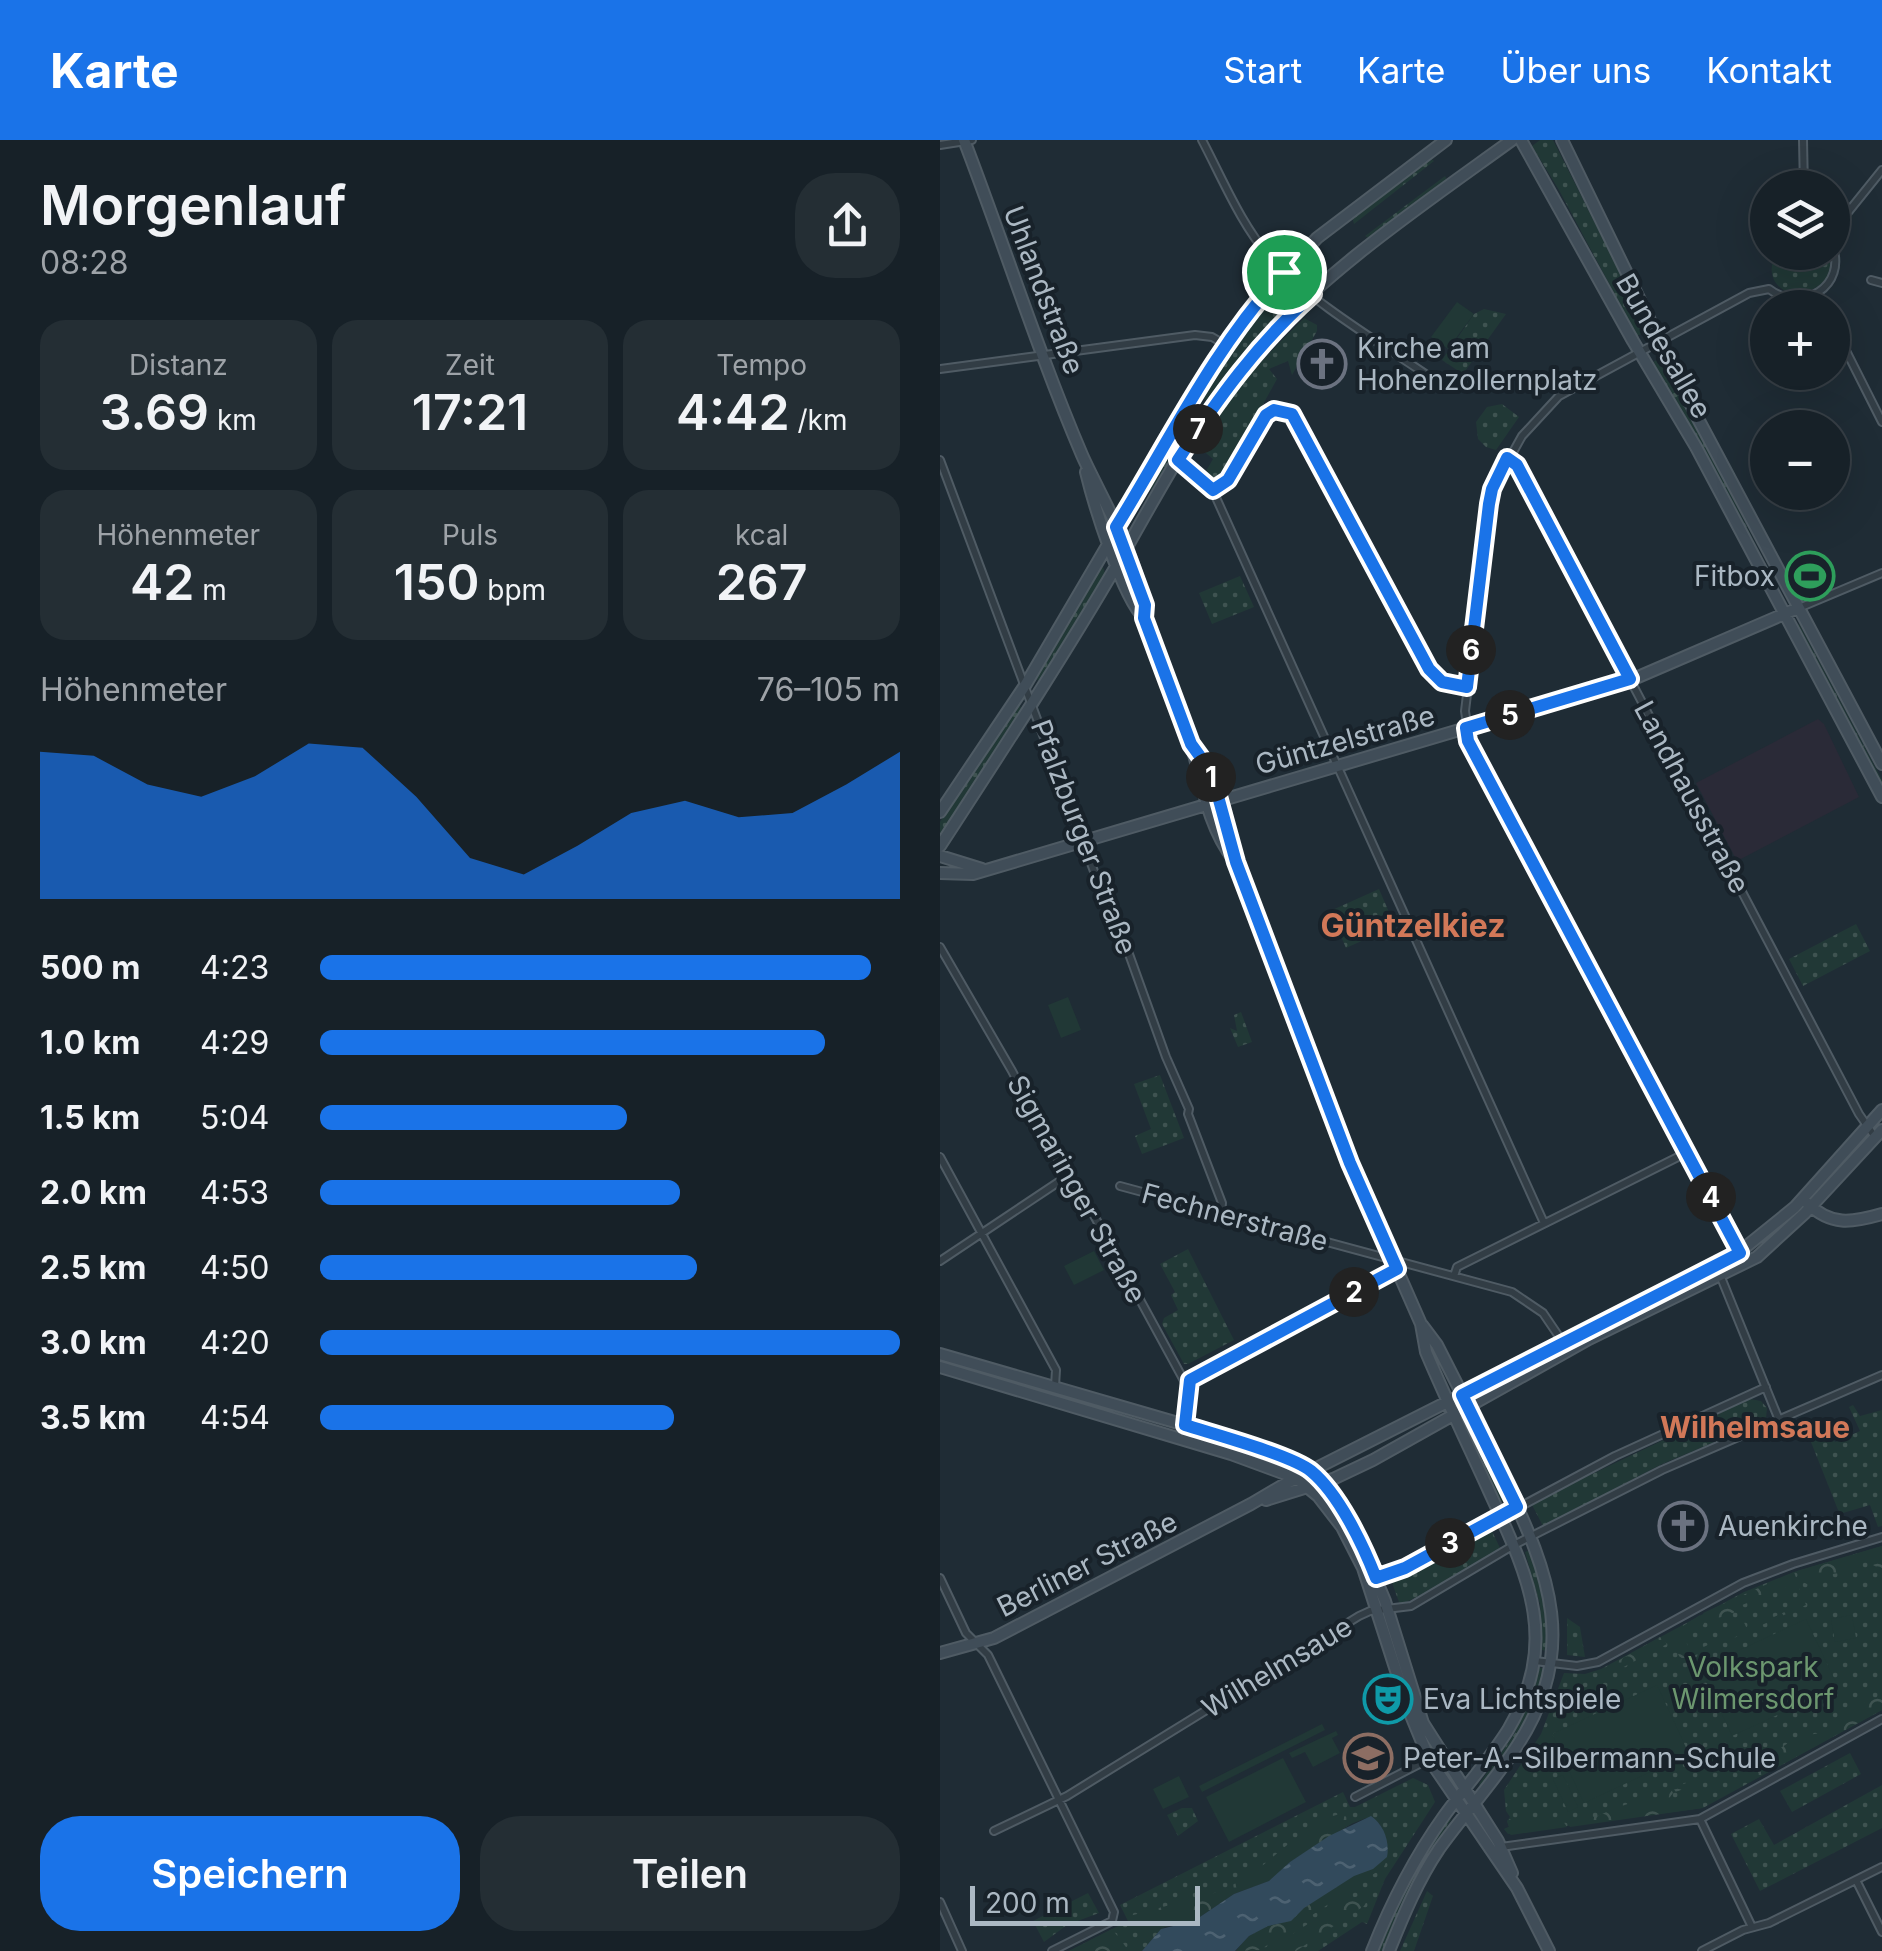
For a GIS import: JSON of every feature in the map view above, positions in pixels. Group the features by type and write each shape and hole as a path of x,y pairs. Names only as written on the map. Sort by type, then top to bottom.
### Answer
{"main road":[{"path":"940,812 1026,684 1226,345 1284,272 1317,238 1446,140"},
{"path":"940,846 1034,704 1178,460 1240,368 1270,334 1369,247 1512,140"},
{"name":"Bundesallee","path":"1522,140 1696,447 1880,796"},
{"name":"Bundesallee","path":"1562,140 1696,414 1882,764"},
{"name":"Uhlandstraße","path":"964,141 1135,609 1144,618 1191,744 1222,845 1236,862"},
{"name":"Uhlandstraße","path":"1082,456 1125,549 1145,605 1144,618"},
{"path":"1764,577 1778,570"},
{"name":"Güntzelstraße","path":"940,872 973,874 1630,679 1798,608"},
{"name":"Uhlandstraße","path":"1191,744 1207,766 1220,800 1236,862 1350,1163 1399,1264 1421,1324 1426,1352 1514,1544 1536,1610 1535,1661 1512,1724 1423,1847 1372,1951"},
{"path":"940,856 982,869"},
{"name":"Berliner Straße","path":"940,1653 977,1644 1740,1253 1807,1203 1882,1110"},
{"name":"Berliner Straße","path":"1251,1504 1322,1482 1373,1460 1589,1338 1757,1257 1878,1133"},
{"path":"1807,1203 1838,1222 1882,1214"},
{"name":"Uhlandstraße","path":"1388,1951 1428,1866 1532,1722 1552,1663 1552,1606 1530,1536 1437,1345 1421,1324"},
{"path":"940,1354 1183,1431 1296,1478 1308,1487 1350,1542 1383,1610 1418,1711 1549,1951"},
{"path":"940,1366 1294,1462 1311,1471 1353,1529 1376,1578 1404,1698 1429,1759 1456,1800 1470,1809 1500,1847 1517,1888"}],"street":[{"path":"940,145 972,140"},
{"path":"1202,140 1257,240 1284,272 1443,386"},
{"path":"1803,140 1804,170"},
{"path":"1850,210 1882,170"},
{"path":"1871,280 1882,283"},
{"path":"1740,1253 1470,745 1466,728 1467,687 1489,504 1507,458 1540,413 1559,396 1750,293"},
{"path":"940,369 1195,336 1226,345"},
{"path":"1850,359 1882,422"},
{"path":"1213,490 1228,480 1266,415 1281,410 1294,417 1429,669 1442,682 1467,687"},
{"name":"Landhausstraße","path":"1507,458 1517,465 1867,1126 1878,1133"},
{"name":"Pfalzburger Straße","path":"940,460 1118,934 1126,943 1166,1057 1189,1109 1222,1203 1220,1213"},
{"path":"1178,460 1213,490 1544,1224"},
{"name":"Güntzelstraße","path":"1798,608 1882,573"},
{"name":"Sigmaringer Straße","path":"940,947 1012,1071 1066,1177 1079,1200 1091,1210 1188,1386"},
{"path":"1454,1276 1457,1268 1688,1152"},
{"path":"940,1158 1056,1370 1054,1387"},
{"path":"940,1261 1066,1177"},
{"name":"Fechnerstraße","path":"1120,1186 1512,1292 1543,1313 1562,1341"},
{"path":"1183,1431 1190,1380 1399,1264"},
{"path":"1720,1276 1779,1420"},
{"name":"Wilhelmsaue","path":"994,1831 1059,1800 1348,1622 1383,1610 1411,1606 1514,1544 1662,1470 1882,1375"},
{"path":"1376,1578 1405,1568 1615,1456 1766,1387"},
{"path":"1535,1661 1576,1666 1598,1662 1743,1584 1792,1564 1882,1537"},
{"path":"940,1578 966,1633 988,1654 1114,1916 1112,1921 1052,1951"},
{"path":"1500,1847 1700,1819 1882,1718"},
{"path":"1355,1798 1429,1759"},
{"path":"1700,1819 1752,1927"},
{"path":"1702,1951 1882,1867"},
{"path":"1856,1880 1882,1932"},
{"path":"940,1902 962,1951"}],"shaded area":[{"path":"1818,719 1859,797 1737,861 1696,783"}],"green space":[{"path":"1540,140 1553,140 1649,330 1637,336 1532,146"},
{"path":"1430,158 1434,161 1354,224 1352,217"},
{"path":"1445,176 1447,180 1370,239 1365,236"},
{"path":"1772,270 1831,270 1823,282 1810,290 1784,290 1772,276"},
{"path":"1281,283 1301,298 1209,402 1200,397 1239,334"},
{"path":"1457,302 1474,314 1448,349 1431,337"},
{"path":"1484,309 1506,314 1463,374 1442,360 1474,314"},
{"path":"1304,318 1317,325 1317,331 1292,375 1288,361 1269,369 1277,379 1223,477 1213,478 1206,471 1213,459 1201,449 1210,430 1246,379"},
{"path":"1662,357 1769,571 1653,362"},
{"path":"1502,404 1519,417 1496,450 1478,439 1476,422 1487,407"},
{"path":"1195,405 1203,410 1154,491 1148,492 1145,490"},
{"path":"1102,564 1105,573 1040,685 1036,676"},
{"path":"1240,576 1254,607 1212,624 1199,593"},
{"path":"1799,624 1882,780 1882,785 1796,626"},
{"path":"1019,704 1023,712 940,835 940,822"},
{"path":"1379,889 1395,926 1346,948 1330,911"},
{"path":"1856,924 1870,951 1803,986 1789,959"},
{"path":"1068,997 1081,1030 1061,1038 1048,1005"},
{"path":"1241,1012 1252,1042 1238,1047 1230,1028 1237,1031 1234,1015"},
{"path":"1160,1075 1184,1138 1142,1154 1135,1136 1151,1129 1134,1084"},
{"path":"1188,1249 1234,1340 1184,1364 1162,1324 1164,1318 1178,1310 1171,1295 1175,1292 1160,1264"},
{"path":"1094,1251 1104,1270 1074,1285 1064,1266"},
{"name":"Wilhelmsaue","path":"1750,1399 1761,1401 1767,1408 1766,1418 1760,1423 1662,1464 1543,1526 1531,1503"},
{"path":"1853,1405 1860,1416 1882,1410 1882,1526 1878,1527 1870,1505 1843,1513 1838,1510 1811,1442 1829,1431 1835,1442 1860,1431 1849,1407"},
{"path":"1472,1427 1507,1499 1500,1502 1466,1430"},
{"path":"1490,1527 1500,1548 1400,1605 1390,1577 1399,1578"},
{"name":"Volkspark Wilmersdorf","path":"1882,1546 1882,1710 1703,1808 1508,1834 1504,1829 1509,1827 1510,1817 1504,1790 1541,1734 1564,1673 1585,1674 1601,1669 1744,1592 1794,1572"},
{"path":"1882,1546 1882,1570 1862,1559 1856,1561 1858,1568 1820,1577 1809,1585 1801,1581 1797,1571"},
{"path":"1530,1550 1545,1598 1547,1651 1542,1650 1540,1604 1525,1552"},
{"path":"1794,1572 1798,1583 1737,1607 1738,1611 1708,1622 1703,1613"},
{"path":"1799,1588 1806,1605 1689,1658 1680,1658 1669,1635 1700,1615 1704,1624 1690,1634 1687,1629 1682,1632 1691,1653 1733,1633 1732,1623 1742,1618 1747,1629 1796,1607 1796,1601 1802,1599"},
{"path":"1852,1615 1856,1638 1835,1642 1831,1619"},
{"path":"1567,1618 1580,1627 1585,1657 1567,1655"},
{"path":"1806,1619 1838,1687 1732,1736 1701,1668"},
{"path":"1660,1637 1667,1644 1618,1670 1609,1666"},
{"path":"1539,1667 1544,1669 1527,1716 1481,1787 1479,1784 1515,1733"},
{"path":"1657,1685 1689,1754 1584,1803 1552,1734"},
{"path":"1882,1696 1882,1710 1750,1782 1754,1766 1797,1737 1820,1733 1837,1722 1848,1708"},
{"path":"1322,1724 1325,1730 1202,1792 1199,1786"},
{"path":"1336,1731 1338,1735 1332,1738 1340,1753 1313,1767 1305,1752 1292,1758 1289,1753"},
{"path":"1850,1753 1861,1774 1792,1812 1780,1791"},
{"path":"1283,1758 1306,1802 1229,1842 1206,1797"},
{"path":"1563,1775 1578,1807 1568,1812 1553,1779"},
{"path":"1179,1776 1189,1797 1163,1809 1153,1789"},
{"path":"1702,1777 1703,1808 1570,1827 1567,1822 1590,1819 1627,1804 1649,1802 1671,1789 1673,1793 1667,1801 1671,1806 1690,1797 1696,1803 1700,1798 1695,1784 1676,1792 1673,1788"},
{"path":"1413,1778 1428,1785 1435,1802 1385,1879 1367,1924 1362,1922 1318,1951 1236,1951 1245,1940 1386,1838 1379,1823 1366,1818 1351,1824 1161,1929 1142,1951 1069,1951 1128,1921 1120,1905 1343,1792 1350,1807 1355,1807"},
{"path":"1882,1785 1882,1828 1760,1891 1731,1834 1759,1819 1774,1845"},
{"path":"1192,1808 1198,1821 1178,1836 1167,1815"},
{"path":"1343,1813 1351,1824 1290,1862 1272,1880 1234,1894 1194,1921 1158,1932 1142,1932 1126,1917 1225,1890 1262,1866 1316,1821"},
{"path":"1449,1817 1451,1820 1420,1867 1382,1951 1377,1951 1413,1872"},
{"path":"1510,1819 1563,1821 1567,1827 1511,1835 1504,1829 1509,1827"},
{"path":"1386,1838 1396,1838 1384,1867 1260,1950 1236,1951 1249,1936 1268,1926 1291,1921 1304,1908 1388,1853"},
{"path":"1427,1891 1433,1896 1414,1951 1400,1951"},
{"path":"1088,1893 1099,1913 1067,1925 1044,1942 1033,1921"},
{"path":"1370,1896 1364,1906 1296,1951 1266,1951 1345,1900"},
{"path":"1112,1929 1129,1951 1069,1951"}],"water":[{"path":"1371,1816 1385,1834 1387,1857 1304,1908 1291,1921 1268,1926 1249,1936 1235,1951 1142,1951 1161,1929 1194,1921 1234,1894 1269,1881 1329,1836"}],"place":[{"name":"Kirche am Hohenzollernplatz","path":"1322,364"},
{"name":"Fitbox","path":"1810,576"},
{"name":"Auenkirche","path":"1683,1526"},
{"name":"Eva Lichtspiele","path":"1388,1699"},
{"name":"Peter-A.-Silbermann-Schule","path":"1368,1758"}],"district":[{"name":"Güntzelkiez","path":"1413,925"},
{"name":"Wilhelmsaue","path":"1755,1427"}],"route":[{"path":"1284,272 1313,294 1240,368 1178,460 1213,490 1228,480 1266,415 1274,410 1292,414 1429,669 1442,682 1467,687 1492,490 1507,458 1517,465 1630,679 1466,728 1468,741 1740,1253 1462,1395 1517,1507 1405,1568 1376,1578 1348,1520 1311,1471 1185,1425 1190,1380 1397,1269 1350,1163 1236,862 1207,766 1191,744 1144,618 1145,605 1116,527 1220,355 1284,272"}]}
